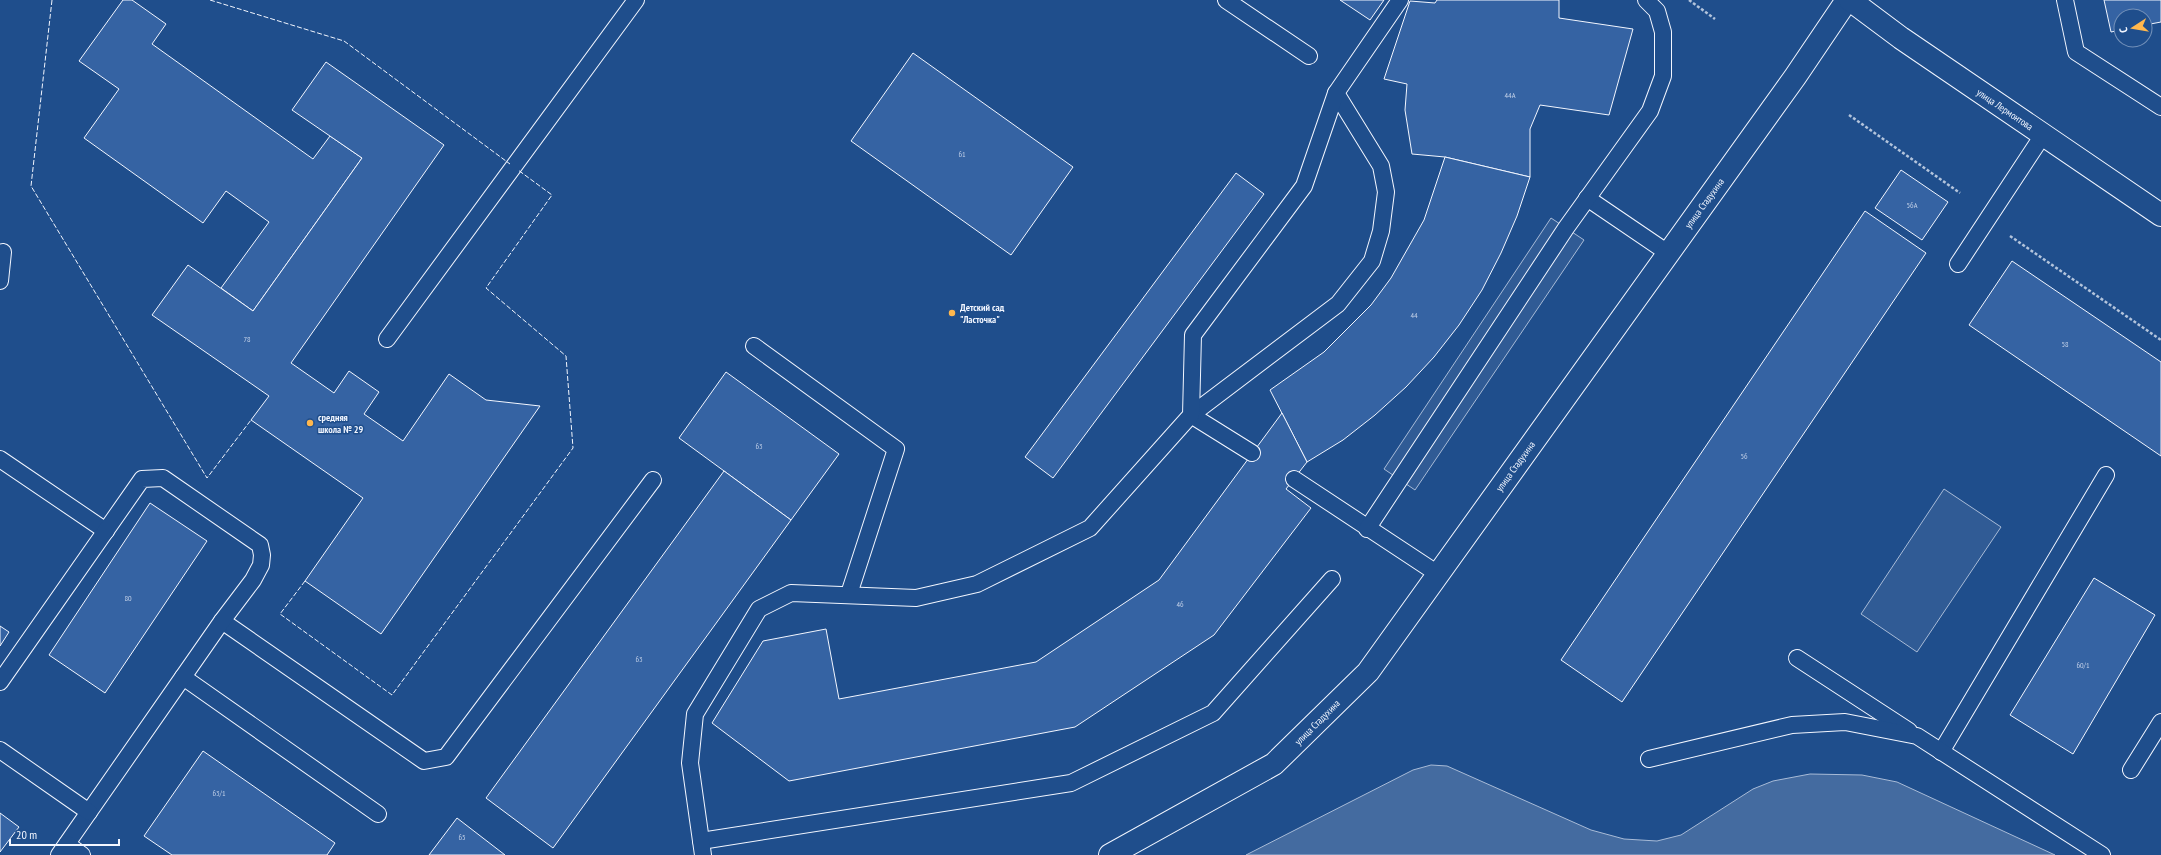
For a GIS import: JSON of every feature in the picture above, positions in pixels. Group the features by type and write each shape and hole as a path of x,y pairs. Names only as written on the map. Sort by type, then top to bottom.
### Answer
{"street":[{"name":"улица Лермонтова","path":"1848,0 1901,38 2161,215"},
{"name":"улица Стадухина","path":"1110,855 1274,764 1368,672 1795,77 1848,0"}],"lane":[{"path":"387,339 636,0"},
{"path":"1226,0 1310,56"},
{"path":"1191,415 1193,335 1304,186 1336,93 1400,0"},
{"path":"1367,529 1587,198 1650,111 1663,76 1663,32 1657,11 1646,0"},
{"path":"2064,0 2076,52 2161,107"},
{"path":"1332,579 1213,714 1071,783 702,848 690,763 695,714 759,609 791,593 849,594 916,598 977,584 1090,528 1191,415 1338,304 1372,261 1381,231 1386,192 1381,166 1336,93"},
{"path":"1958,264 2043,135"},
{"path":"1587,198 1668,253"},
{"path":"0,281 3,252"},
{"path":"754,346 896,449 849,594"},
{"path":"1191,415 1252,453"},
{"path":"0,459 106,530"},
{"path":"1942,752 2106,475"},
{"path":"0,682 142,479 154,477 163,478 260,545 262,555 261,565 253,580 222,621 63,849 82,855"},
{"path":"1294,479 1367,529 1438,574"},
{"path":"222,621 424,760 446,757 653,480"},
{"path":"1797,658 2102,855"},
{"path":"183,677 378,814"},
{"path":"1649,758 1792,725 1845,722 1917,736"},
{"path":"2131,770 2161,722"},
{"path":"0,750 89,812"}],"path":[{"path":"1689,0 1715,19"},
{"path":"1849,115 1960,193"},
{"path":"2009,236 2161,340"}],"shaded area":[{"path":"1551,218 1584,240 1415,490 1384,469"},
{"path":"1944,489 2001,527 1917,652 1861,614"},
{"path":"1431,765 1447,766 1591,830 1624,839 1657,841 1681,835 1753,789 1773,781 1810,774 1862,775 1897,782 2055,855 1246,855 1413,770"}],"building":[{"path":"123,0 132,0 166,24 152,44 313,159 330,136 362,158 253,311 221,288 269,222 226,191 203,223 84,138 119,89 79,61"},
{"path":"1340,0 1384,0 1370,20"},
{"path":"1437,0 1559,0 1559,18 1633,29 1609,115 1540,105 1530,129 1530,177 1445,157 1412,154 1405,110 1407,84 1384,79 1410,1 1435,3"},
{"path":"2104,0 2161,0 2161,22 2153,24 2153,8 2113,8 2113,32 2111,32"},
{"path":"913,53 1073,167 1011,255 851,141"},
{"path":"326,62 444,145 291,363 334,393 349,371 379,392 364,414 403,441 449,374 486,400 540,406 381,634 305,581 363,498 251,420 269,396 152,315 188,265 253,311 362,158 292,110"},
{"path":"1445,157 1530,177 1517,216 1501,253 1482,290 1459,325 1434,357 1406,387 1375,415 1343,440 1307,462 1270,390 1324,352 1371,305 1391,278 1424,220"},
{"path":"1901,170 1948,202 1922,240 1875,208"},
{"path":"1236,173 1264,194 1053,478 1025,457"},
{"path":"1865,211 1926,253 1622,702 1561,660"},
{"path":"2012,261 2161,362 2161,456 1969,325"},
{"path":"726,372 839,454 791,520 679,438"},
{"path":"1282,413 1307,462 1286,489 1311,508 1214,635 1075,727 789,781 712,723 763,641 826,629 839,699 1036,662 1159,580"},
{"path":"724,471 791,520 553,848 486,798"},
{"path":"150,503 207,541 105,693 49,655"},
{"path":"2094,578 2155,615 2073,754 2010,715"},
{"path":"0,626 9,632 0,646"},
{"path":"203,751 335,843 327,855 172,855 144,836"},
{"path":"0,813 19,827 0,852"},
{"path":"457,818 505,855 429,855"}],"fence":[{"path":"52,0 31,186 207,478 251,420"},
{"path":"210,0 344,41 510,164"},
{"path":"305,581 280,614 392,695 573,448 566,356 486,288 552,195 518,170"}],"place":[{"name":"Детский сад \"Ласточка\"","path":"952,313"},
{"name":"средняя школа № 29","path":"310,423"}]}
